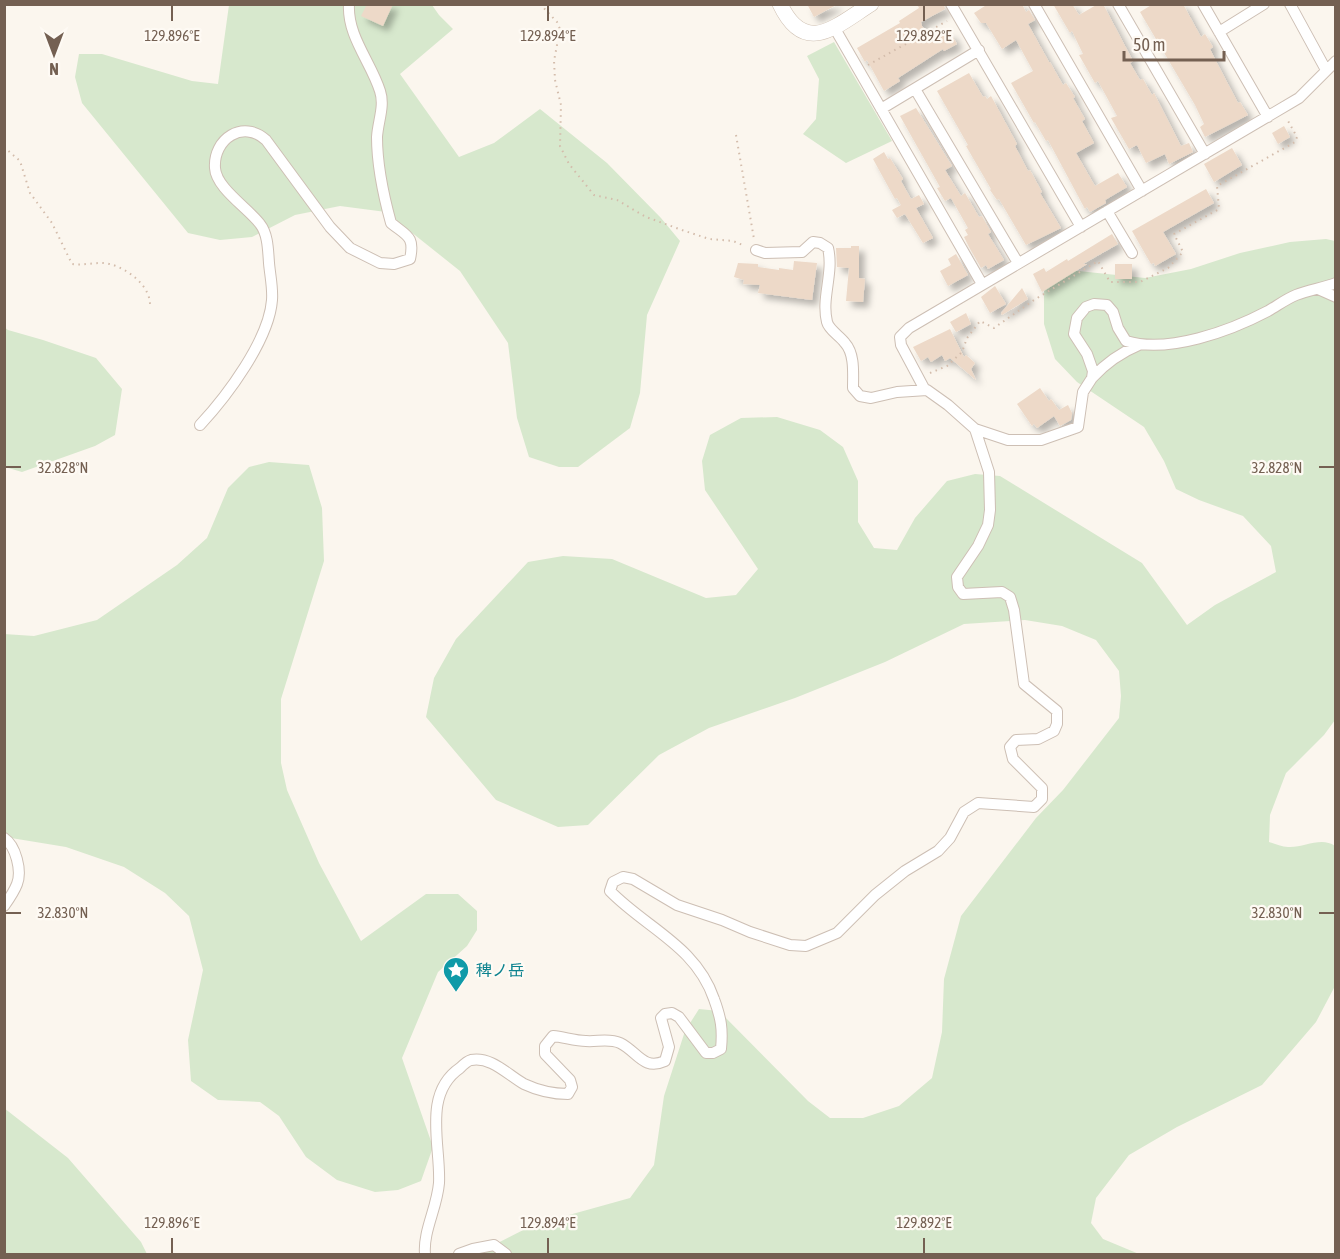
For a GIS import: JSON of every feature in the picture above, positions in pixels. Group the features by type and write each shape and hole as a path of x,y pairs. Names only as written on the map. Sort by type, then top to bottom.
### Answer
{"street":[{"path":"200,425 234,384 250,358 266,323 272,300 267,240 262,226 219,181 215,171 217,150 226,140 237,132 251,130 259,133 330,227 350,248 380,263 394,264 410,259 413,246 409,235 391,223 382,194 377,135 382,104 380,91 357,41 350,20 349,4"},
{"path":"780,4 795,27 803,33 814,34 834,27 871,4"},
{"path":"1034,4 1142,191"},
{"path":"1118,4 1205,154"},
{"path":"1203,4 1268,117"},
{"path":"1219,32 1264,4"},
{"path":"1290,4 1326,70"},
{"path":"956,8 1081,227"},
{"path":"834,27 982,284"},
{"path":"881,109 979,51"},
{"path":"1335,61 1299,98 909,328 900,337 901,345 925,390 948,405 975,429 1008,440 1041,440 1078,427 1083,392 1101,368 1128,349 1139,345 1170,343 1202,337 1232,328 1269,311 1295,295 1318,290 1335,283"},
{"path":"915,88 1018,263"},
{"path":"1107,211 1132,253"},
{"path":"756,250 765,253 802,252 813,242 828,248 830,265 826,313 828,325 847,345 853,365 853,388 860,396 871,398 897,392 925,390"},
{"path":"1318,290 1335,297"},
{"path":"1092,378 1093,371 1087,354 1074,334 1077,318 1086,307 1094,303 1107,305 1113,312 1118,328 1126,341 1139,345"},
{"path":"425,1254 424,1242 434,1212 439,1182 435,1137 436,1112 442,1092 452,1073 470,1060 489,1061 525,1084 550,1094 568,1094 572,1087 570,1080 545,1054 545,1046 553,1036 620,1043 648,1064 656,1065 665,1061 669,1047 661,1018 665,1014 672,1013 679,1017 706,1053 714,1053 721,1048 722,1021 701,970 673,942 628,910 610,891 613,882 623,877 633,879 677,905 790,945 806,946 837,933 875,895 905,871 938,850 950,838 964,812 978,803 1035,807 1042,799 1042,788 1013,759 1010,747 1016,740 1038,739 1054,731 1057,724 1057,711 1024,684 1014,610 1010,597 1002,592 963,594 958,587 957,578 978,546 988,525 990,510 989,472 975,429"},
{"path":"4,838 10,842 17,858 18,882 4,906"},
{"path":"459,1254 494,1245 506,1254"}],"path":[{"path":"540,4 557,22 560,29 554,61 555,80 561,105 560,146 569,164 594,195 617,200 646,217 682,230 709,239 733,241 756,250"},
{"path":"859,70 956,8"},
{"path":"736,135 756,250"},
{"path":"4,147 20,161 30,193 52,223 72,264 108,263 115,266 142,284 150,297 150,306"}],"green space":[{"path":"229,5 432,5 453,29 400,74 459,157 494,143 540,109 607,163 661,218 680,241 647,315 640,393 630,428 578,467 559,467 529,457 517,418 508,343 460,271 386,212 340,206 295,215 252,237 220,240 188,233 82,103 75,77 79,54 102,54 192,81 218,84"},
{"path":"834,42 892,141 846,163 803,134 816,119 819,79 807,56"},
{"path":"1326,239 1335,241 1335,720 1324,735 1286,773 1270,815 1269,842 1286,847 1324,842 1335,846 1335,986 1316,1022 1262,1085 1177,1127 1129,1155 1096,1198 1091,1223 1103,1239 1139,1254 476,1254 533,1225 630,1198 654,1165 664,1096 685,1031 699,1009 719,1011 808,1101 830,1118 863,1118 899,1106 932,1078 942,1032 944,979 961,916 1036,818 1063,790 1119,718 1121,696 1119,671 1096,640 1062,626 1025,620 964,624 885,662 795,698 709,728 659,755 588,825 558,827 496,800 426,717 434,678 456,639 528,562 563,556 612,559 706,598 736,595 758,569 705,490 702,461 710,435 741,418 777,417 820,430 843,447 858,481 858,522 874,548 897,550 915,518 947,481 975,474 1000,476 1142,563 1187,625 1215,605 1276,572 1271,546 1243,516 1176,489 1164,461 1144,427 1077,382 1055,359 1044,324 1044,287 1069,270 1145,278 1191,269 1240,253 1290,242"},
{"path":"4,327 96,358 122,389 115,435 95,446 22,472 5,467"},
{"path":"269,462 309,465 322,508 324,561 281,699 281,763 287,790 319,863 361,941 426,894 458,894 477,911 477,930 467,946 438,972 402,1058 433,1147 421,1181 398,1190 375,1192 337,1180 306,1157 279,1116 260,1102 218,1100 191,1081 188,1040 203,970 189,916 165,893 124,867 66,847 5,837 4,634 34,636 97,620 177,565 207,538 228,488 249,467"},
{"path":"4,1108 68,1158 141,1242 147,1254 5,1254"}],"building":[{"path":"367,4 393,4 383,26 361,16"},
{"path":"807,4 838,4 814,17"},
{"path":"917,4 944,4 945,9 921,22 922,26 932,42 950,32 957,44 944,51 943,49 898,78 900,81 884,91 867,60 865,62 857,48 900,23 899,21 919,8"},
{"path":"988,4 1022,4 1026,12 1029,10 1035,20 1028,24 1063,85 1066,83 1075,97 1073,98 1085,119 1082,121 1094,143 1076,153 1095,186 1118,173 1127,187 1090,212 1087,207 1085,209 1048,140 1046,141 1034,123 1011,83 1033,71 1016,40 1002,49 986,23 981,23 974,13"},
{"path":"1053,4 1072,4 1079,15 1098,4 1103,4 1133,61 1130,63 1140,80 1143,79 1152,95 1154,93 1181,146 1189,143 1193,152 1169,164 1165,154 1146,163 1137,145 1129,149 1111,118 1117,116 1098,81 1095,83 1079,55 1083,54 1072,31 1070,33"},
{"path":"1153,4 1183,4 1201,37 1205,34 1213,47 1210,49 1216,61 1238,103 1240,102 1248,115 1205,137 1200,127 1204,124 1195,105 1140,12"},
{"path":"969,73 983,97 987,99 991,96 1017,144 1015,146 1028,171 1030,170 1042,192 1040,193 1061,228 1026,245 999,199 997,200 990,190 966,146 968,145 937,91"},
{"path":"916,108 952,166 945,170 961,196 965,193 979,217 982,216 991,232 988,234 1004,260 988,269 986,265 981,268 964,237 968,235 965,230 968,228 951,198 945,201 937,188 940,187 900,116"},
{"path":"1284,126 1290,137 1278,144 1272,133"},
{"path":"1232,148 1242,165 1214,182 1204,164"},
{"path":"884,152 903,179 901,181 911,199 919,195 924,204 916,208 933,238 923,243 905,214 897,218 892,210 901,205 897,198 895,199 873,159"},
{"path":"1206,189 1214,203 1163,232 1176,254 1155,266 1154,263 1151,264 1132,231"},
{"path":"1112,234 1118,244 1042,292 1033,274 1044,268 1046,272 1067,259 1068,261"},
{"path":"851,246 859,246 859,278 865,279 863,302 846,301 849,268 837,267 836,248 851,248"},
{"path":"956,254 968,275 948,286 940,271 951,265 948,259"},
{"path":"794,261 817,263 812,300 758,293 760,285 743,284 744,280 734,277 738,263 793,270"},
{"path":"1115,264 1132,264 1132,279 1115,279"},
{"path":"995,286 1006,304 990,313 981,297"},
{"path":"1022,288 1028,299 1002,315 1001,313"},
{"path":"966,313 971,324 956,332 950,322"},
{"path":"950,329 964,357 966,355 975,363 971,369 976,380 950,358 945,361 942,355 931,362 928,357 921,361 913,347"},
{"path":"1040,388 1059,410 1068,405 1072,413 1071,420 1060,426 1054,416 1037,428 1034,424 1032,426 1017,404"}],"place":[{"name":"稗ノ岳","path":"456,993"}]}
